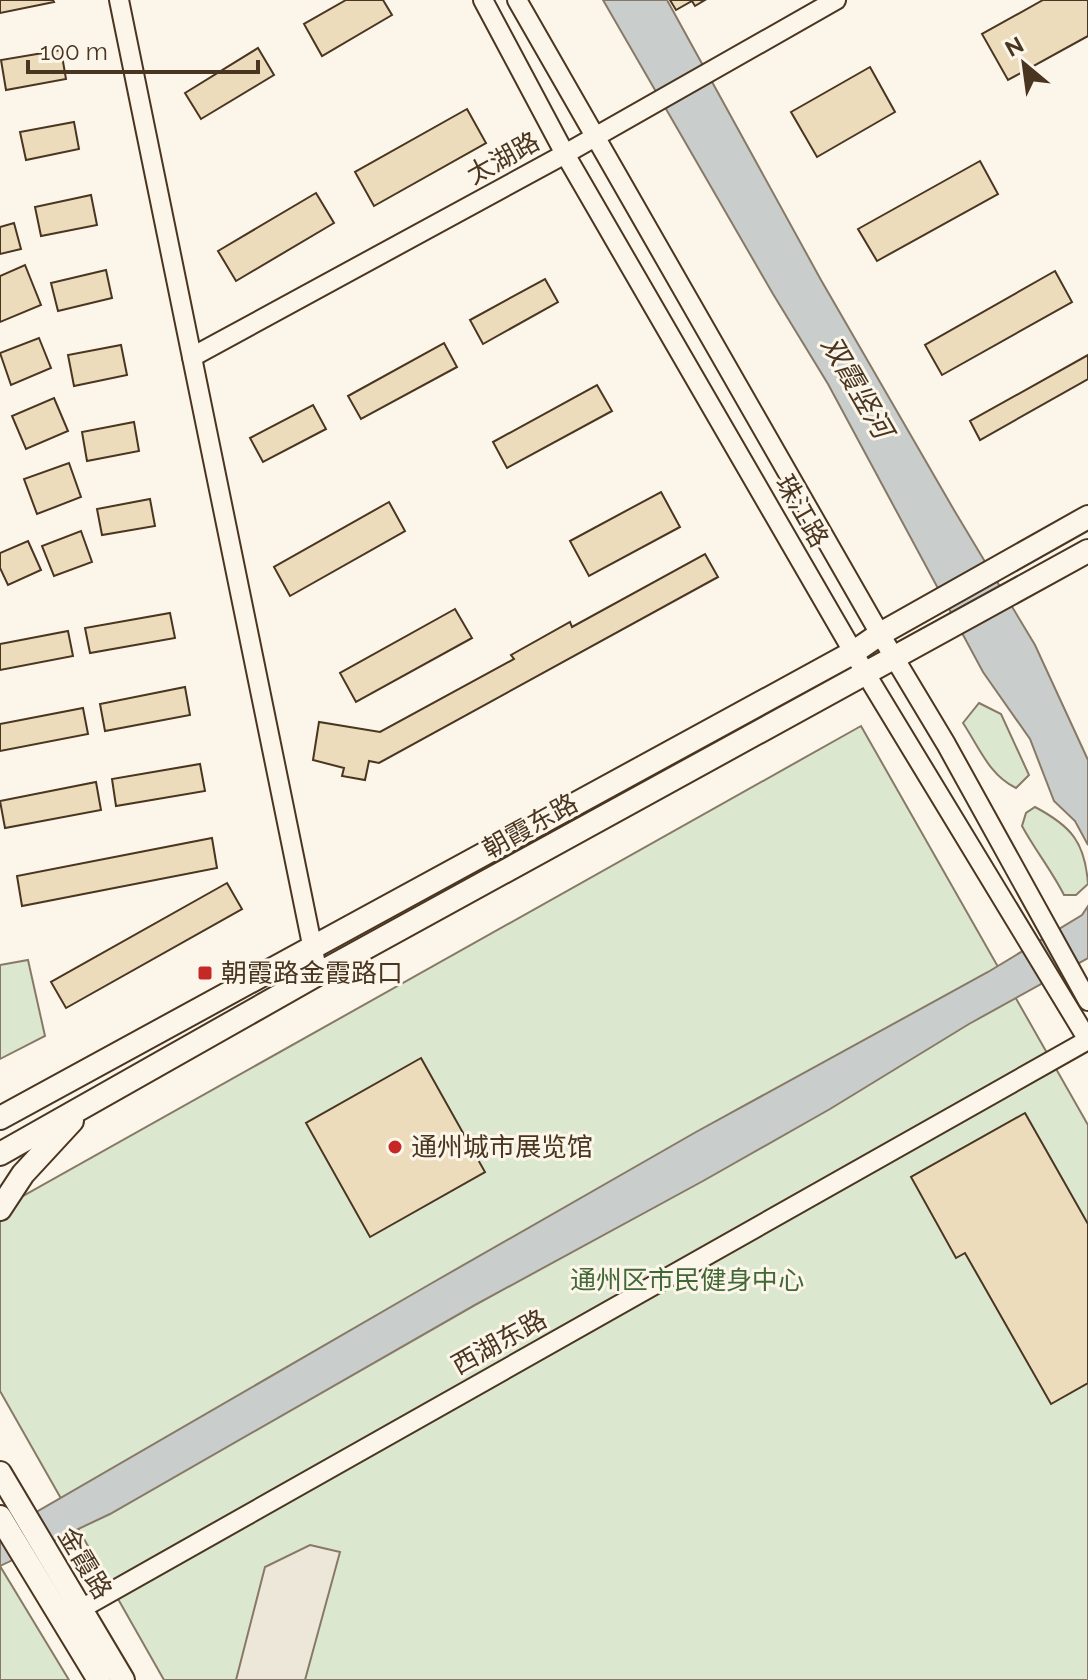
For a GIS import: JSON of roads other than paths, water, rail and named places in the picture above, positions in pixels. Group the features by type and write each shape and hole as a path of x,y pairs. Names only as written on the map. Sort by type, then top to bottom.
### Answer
{"main road":[{"name":"朝霞东路","path":"3,1115 854,652 880,634 1088,517"},
{"name":"朝霞东路","path":"0,1154 318,974 1088,551"},
{"path":"0,1209 23,1174 86,1105"},
{"name":"金霞路","path":"5,1483 57,1570 99,1680"},
{"name":"金霞路","path":"1,1519 33,1572 72,1615 123,1680"}],"street":[{"path":"119,0 318,974"},
{"name":"珠江路","path":"483,0 565,154 866,674 1088,1040"},
{"name":"珠江路","path":"517,0 946,744 1088,1001"},
{"name":"太湖路","path":"192,357 565,154 836,0"},
{"name":"西湖东路","path":"72,1615 1088,1040"}],"water":[{"name":"双霞竖河","path":"603,0 667,0 821,280 1035,645 1088,760 1088,845 1075,821 1054,801 1030,739 983,672 828,384"},
{"path":"1088,906 1088,958 969,1024 830,1109 475,1305 110,1514 0,1566 0,1533 696,1132 988,972 1082,915"}],"place":[{"name":"朝霞路金霞路口","path":"205,973"},
{"name":"通州城市展览馆","path":"395,1147"}],"park label":[{"name":"通州区市民健身中心","path":"687,1280"}]}
